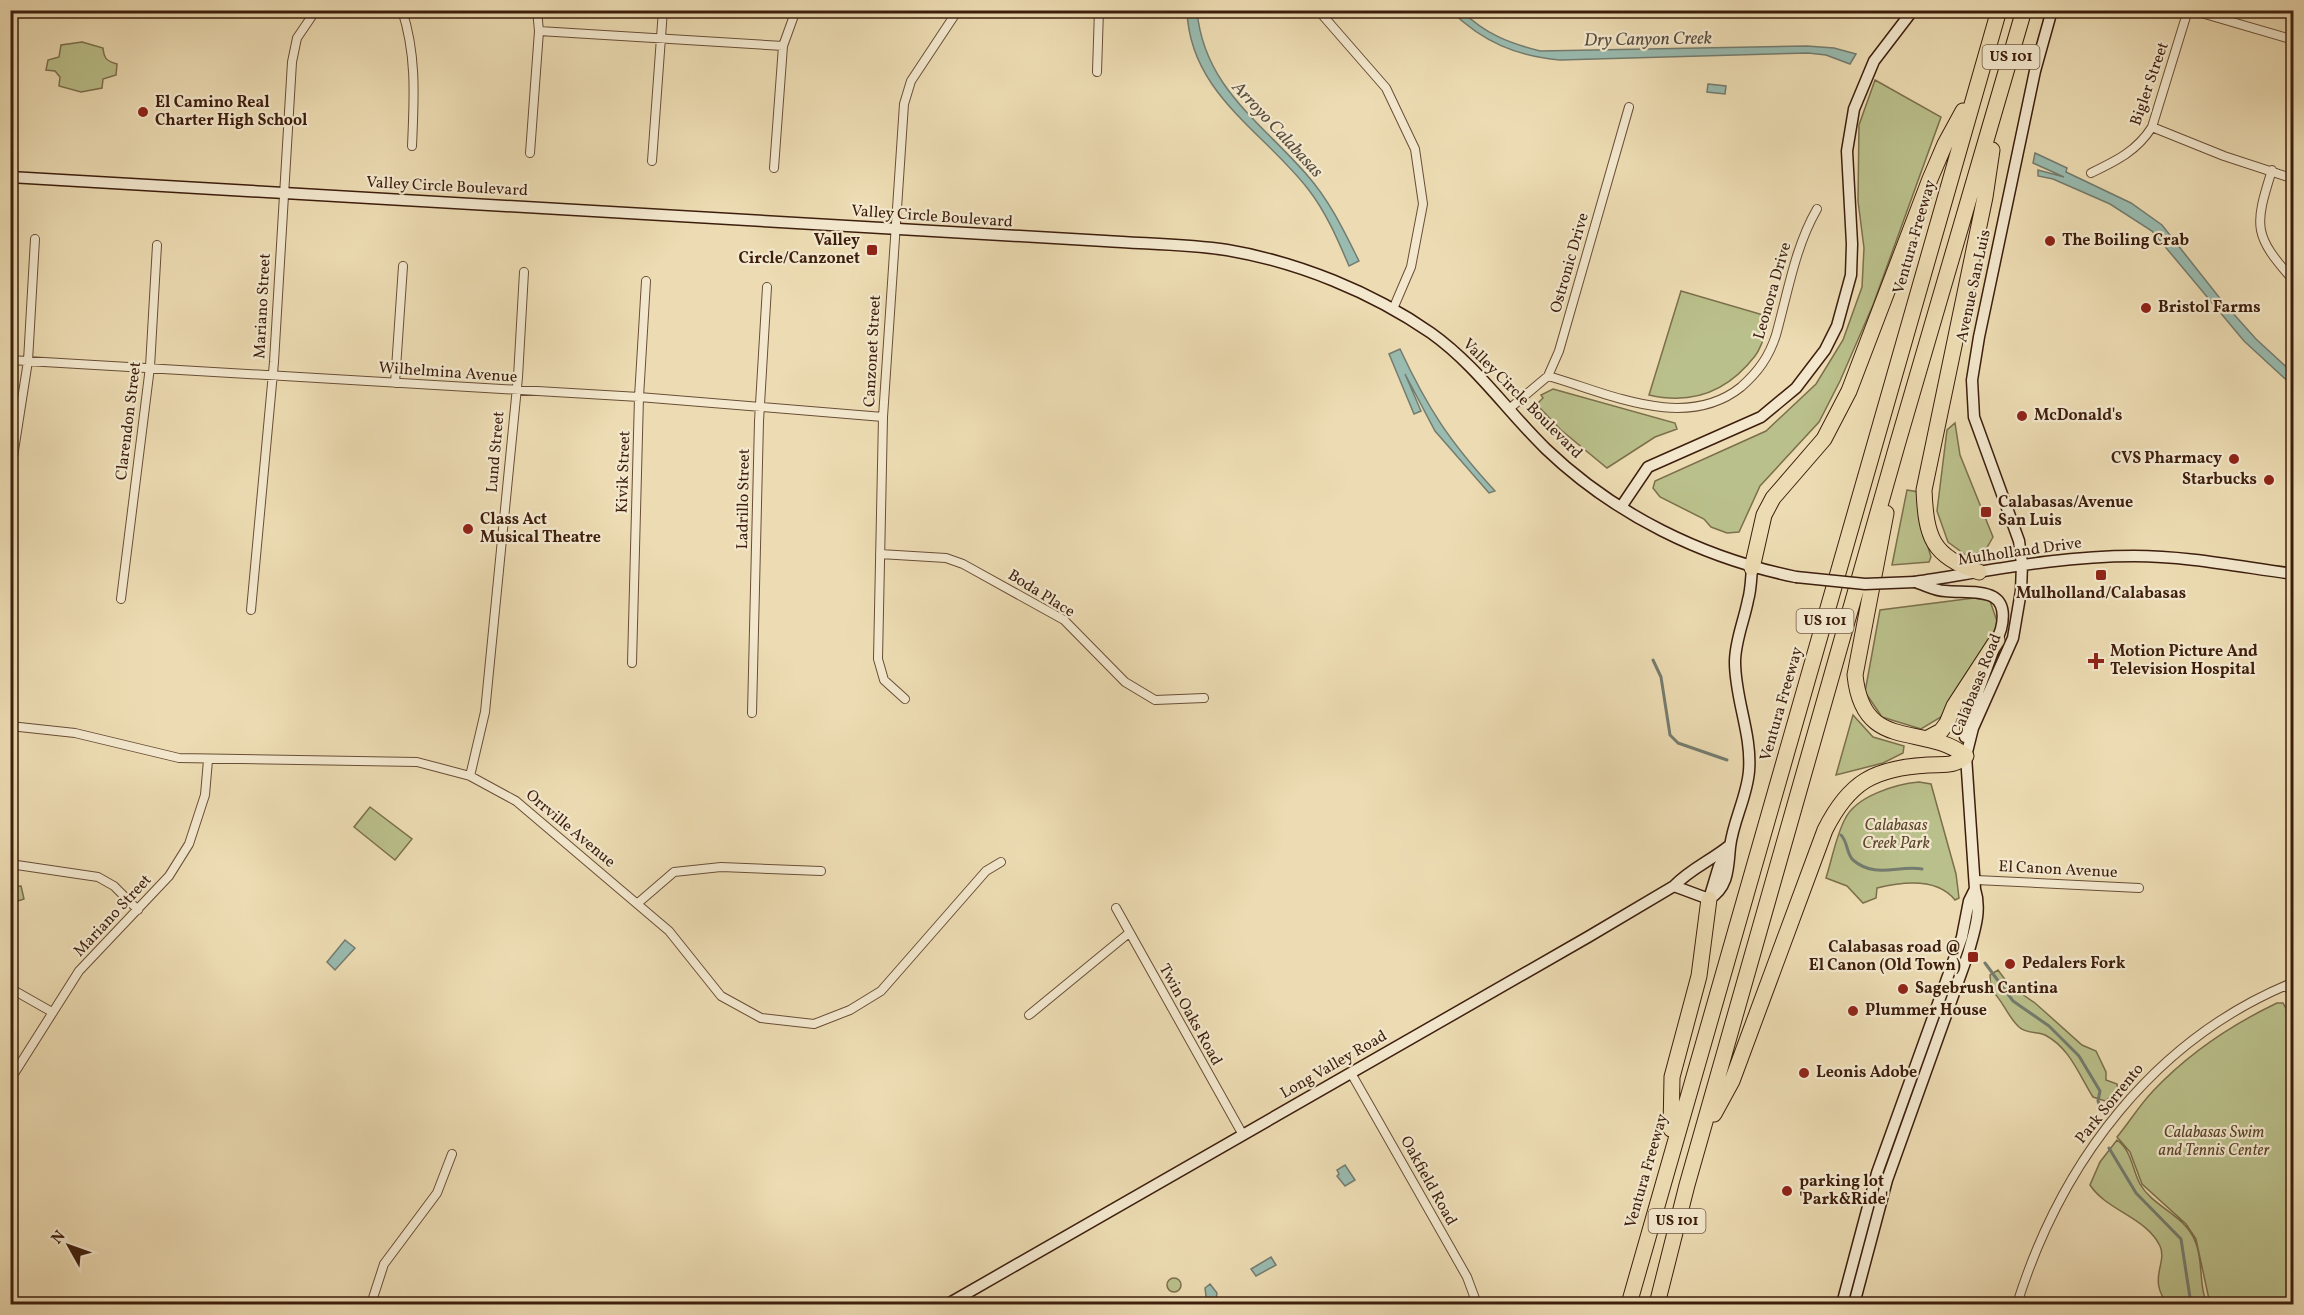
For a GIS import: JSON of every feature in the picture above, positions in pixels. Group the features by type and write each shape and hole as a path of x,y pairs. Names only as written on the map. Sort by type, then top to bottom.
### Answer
{"highway":[{"name":"Ventura Freeway","path":"1629,1305 1671,1150 1999,10"},
{"name":"US 101","path":"1657,1305 1701,1138 1898,442 2024,10"},
{"path":"1752,568 1764,515 1773,498 1824,439 1849,391 1945,144 1975,90"},
{"path":"1979,572 1952,562 1942,555 1928,523 1924,490 1986,197 1998,103"},
{"path":"1701,1138 1732,1081 1825,830 1836,807 1861,782 1882,771 1894,768 1956,765 1966,756 1949,744 1909,737 1885,729 1875,720 1860,699 1855,675 1878,562 1898,442"},
{"path":"1926,739 1941,731 1947,723 1954,706 1997,640"},
{"path":"1671,1150 1672,1077 1699,976 1709,899"}],"main road":[{"path":"1621,507 1648,466 1761,417 1796,388 1825,350 1837,326 1851,275 1852,244 1846,151 1854,108 1874,60 1912,10"},
{"name":"Avenue San Luis","path":"2022,564 2019,541 1974,417 1972,380 2034,76 2052,10"},
{"name":"Valley Circle Boulevard","path":"10,177 1225,250 1273,261 1317,275 1393,309 1458,354 1546,448 1621,507 1683,542 1752,568"},
{"name":"Mulholland Drive","path":"1752,568 1796,577 1864,584 1915,582 2022,564 2138,556 2294,574"},
{"name":"Calabasas Road","path":"1854,1305 1887,1180 1968,954 1979,903 1975,884 1966,756 1973,729 2013,638 2021,591 2022,564"},
{"path":"1674,886 1709,899 1717,895 1724,883 1730,863 1730,845 1749,772 1748,739 1735,660 1738,638 1749,599 1752,568"},
{"path":"1915,582 1944,591 1976,590 1986,593 2001,608 2004,618 1966,725 1966,756"},
{"name":"Long Valley Road","path":"948,1305 1674,886 1683,876 1716,858 1730,845"},
{"name":"Calabasas Road","path":"1842,1305 1877,1173 1962,937 1975,884"}],"street":[{"name":"Mariano Street","path":"251,610 273,374 294,49 297,38 316,10"},
{"path":"402,10 410,34 415,67 412,146"},
{"path":"530,153 539,31 537,10"},
{"path":"652,161 663,10"},
{"path":"774,168 783,46 796,10"},
{"name":"Canzonet Street","path":"905,699 884,680 880,672 883,417 894,231 904,104 911,81 958,10"},
{"path":"1097,72 1099,10"},
{"path":"1318,10 1386,88 1404,121 1415,149 1422,214 1411,267 1393,309"},
{"path":"2189,10 2294,40"},
{"name":"Bigler Street","path":"2091,173 2129,154 2142,142 2152,127 2189,10"},
{"path":"539,31 783,46"},
{"name":"Ostronic Drive","path":"1509,409 1548,376 1558,351 1629,107"},
{"path":"2152,127 2224,156 2294,178"},
{"path":"2272,170 2259,210 2259,224 2263,243 2294,281"},
{"name":"Leonora Drive","path":"1548,376 1638,402 1675,409 1714,403 1734,392 1755,375 1770,353 1804,231 1817,209"},
{"path":"10,476 28,361 35,239"},
{"name":"Clarendon Street","path":"121,599 150,367 157,245"},
{"path":"395,384 403,266"},
{"name":"Lund Street","path":"470,776 485,712 516,391 524,273"},
{"name":"Kivik Street","path":"633,663 639,397 646,281"},
{"name":"Ladrillo Street","path":"752,712 760,407 767,287"},
{"name":"Wilhelmina Avenue","path":"10,360 639,397 883,417"},
{"name":"Boda Place","path":"880,554 946,558 963,564 1064,621 1125,682 1155,700 1204,698"},
{"name":"Orrville Avenue","path":"10,726 75,733 179,758 417,762 470,776 516,801 669,931 721,996 761,1018 814,1024 850,1010 881,991 986,871 1001,862"},
{"name":"Mariano Street","path":"10,1080 23,1065 52,1012 85,964 169,876 189,844 205,795 208,760"},
{"path":"10,864 98,876 114,886 138,910"},
{"path":"638,903 674,872 721,867 821,871"},
{"name":"El Canon Avenue","path":"1975,884 2139,888"},
{"name":"Twin Oaks Road","path":"1116,908 1243,1135"},
{"path":"1029,1015 1129,933"},
{"path":"2290,983 2294,998"},
{"name":"Park Sorrento","path":"2017,1305 2042,1242 2075,1172 2134,1091 2190,1040 2232,1012 2290,983"},
{"path":"15,991 52,1012"},
{"name":"Oakfield Road","path":"1351,1072 1467,1277 1477,1305"},
{"path":"371,1305 384,1264 437,1192 452,1154"}],"green space":[{"path":"82,42 103,48 106,59 117,64 116,75 103,79 102,88 81,92 59,86 60,77 55,71 46,70 48,60 59,57 61,45"},
{"path":"1875,80 1941,117 1873,305 1840,381 1819,422 1760,486 1739,532 1727,533 1711,527 1704,519 1660,497 1653,488 1655,481 1766,431 1816,384 1843,340 1862,287 1864,248 1858,201 1859,125"},
{"path":"1681,291 1770,317 1766,332 1755,356 1733,378 1721,386 1708,392 1680,398 1649,395"},
{"path":"1553,389 1675,423 1677,429 1655,437 1607,468 1561,430 1539,407 1538,403 1543,398 1541,395"},
{"path":"1955,423 1960,455 1993,537 1985,551 1967,556 1948,542 1937,511 1947,430"},
{"path":"1907,490 1919,492 1921,523 1931,557 1929,562 1892,565"},
{"path":"1974,598 1990,601 1998,624 1985,654 1968,672 1941,717 1921,729 1882,717 1865,692 1880,610"},
{"path":"1853,715 1873,737 1904,746 1903,753 1883,763 1836,775"},
{"name":"Calabasas Creek Park","path":"1919,782 1931,784 1956,874 1959,898 1955,900 1939,888 1929,885 1907,883 1877,888 1876,898 1863,903 1847,886 1826,878 1839,833 1850,811 1878,793 1899,785"},
{"path":"370,807 412,839 395,860 354,827"},
{"path":"21,886 24,899 12,903 11,887"},
{"path":"1998,970 2009,985 2035,1003 2082,1045 2096,1051 2106,1072 2106,1080 2117,1084 2118,1091 2105,1101 2093,1097 2073,1063 2054,1040 2019,1027 1991,990 1990,975"},
{"name":"Calabasas Swim and Tennis Center","path":"2277,1003 2283,1003 2293,1021 2293,1304 2210,1304 2196,1239 2186,1224 2142,1184 2130,1152 2117,1137 2166,1077 2227,1031"},
{"path":"2117,1140 2126,1149 2137,1178 2146,1192 2184,1224 2195,1241 2207,1304 2166,1304 2158,1282 2162,1251 2154,1236 2097,1194 2090,1185 2100,1162"},
{"path":"1171,1278 1177,1278 1181,1285 1177,1292 1171,1292 1167,1288 1167,1282"}],"water":[{"path":"1187,11 1197,11 1202,38 1223,82 1237,102 1307,175 1323,195 1359,261 1349,266 1326,217 1308,189 1215,88 1201,65 1191,40"},
{"path":"1451,11 1462,11 1498,37 1540,51 1807,46 1834,48 1856,54 1850,64 1826,55 1808,53 1560,60 1529,55 1501,46 1475,31"},
{"path":"1708,84 1726,86 1725,94 1707,92"},
{"path":"2035,153 2067,168 2066,172 2131,203 2162,225 2222,301 2256,339 2293,373 2293,386 2244,341 2152,231 2110,204 2053,179 2038,176 2038,170 2064,177 2033,163"},
{"path":"1400,349 1420,390 1441,424 1465,457 1495,491 1489,493 1435,431 1405,374 1421,411 1414,414 1389,354"},
{"path":"345,940 355,948 335,970 327,962"},
{"path":"1345,1165 1355,1180 1345,1186 1337,1176 1339,1174 1337,1170"},
{"path":"1271,1257 1276,1265 1256,1276 1251,1269"},
{"path":"1210,1284 1217,1293 1216,1300 1207,1304 1205,1288"}],"waterway":[{"name":"Arroyo Calabasas","path":"1653,660 1661,677 1670,735 1678,743 1727,760"},
{"name":"Arroyo Calabasas","path":"1841,835 1851,857 1861,866 1878,870 1922,869"},
{"name":"Arroyo Calabasas","path":"1985,963 2013,1001 2049,1026 2079,1056 2100,1091 2098,1101 2101,1109"},
{"name":"Arroyo Calabasas","path":"2109,1148 2136,1193 2181,1239 2191,1304"}],"place":[{"name":"El Camino Real Charter High School","path":"143,112"},
{"name":"The Boiling Crab","path":"2050,241"},
{"name":"Valley Circle/Canzonet","path":"872,250"},
{"name":"Bristol Farms","path":"2146,308"},
{"name":"McDonald's","path":"2022,416"},
{"name":"CVS Pharmacy","path":"2234,459"},
{"name":"Starbucks","path":"2269,480"},
{"name":"Calabasas/Avenue San Luis","path":"1986,512"},
{"name":"Class Act Musical Theatre","path":"468,529"},
{"name":"Mulholland/Calabasas","path":"2101,575"},
{"name":"Motion Picture And Television Hospital","path":"2096,661"},
{"name":"Calabasas road @ El Canon (Old Town)","path":"1973,957"},
{"name":"Pedalers Fork","path":"2010,964"},
{"name":"Sagebrush Cantina","path":"1903,989"},
{"name":"Plummer House","path":"1853,1011"},
{"name":"Leonis Adobe","path":"1804,1073"},
{"name":"parking lot 'Park&Ride'","path":"1787,1191"}],"water label":[{"name":"Dry Canyon Creek","path":"1648,40"}]}
